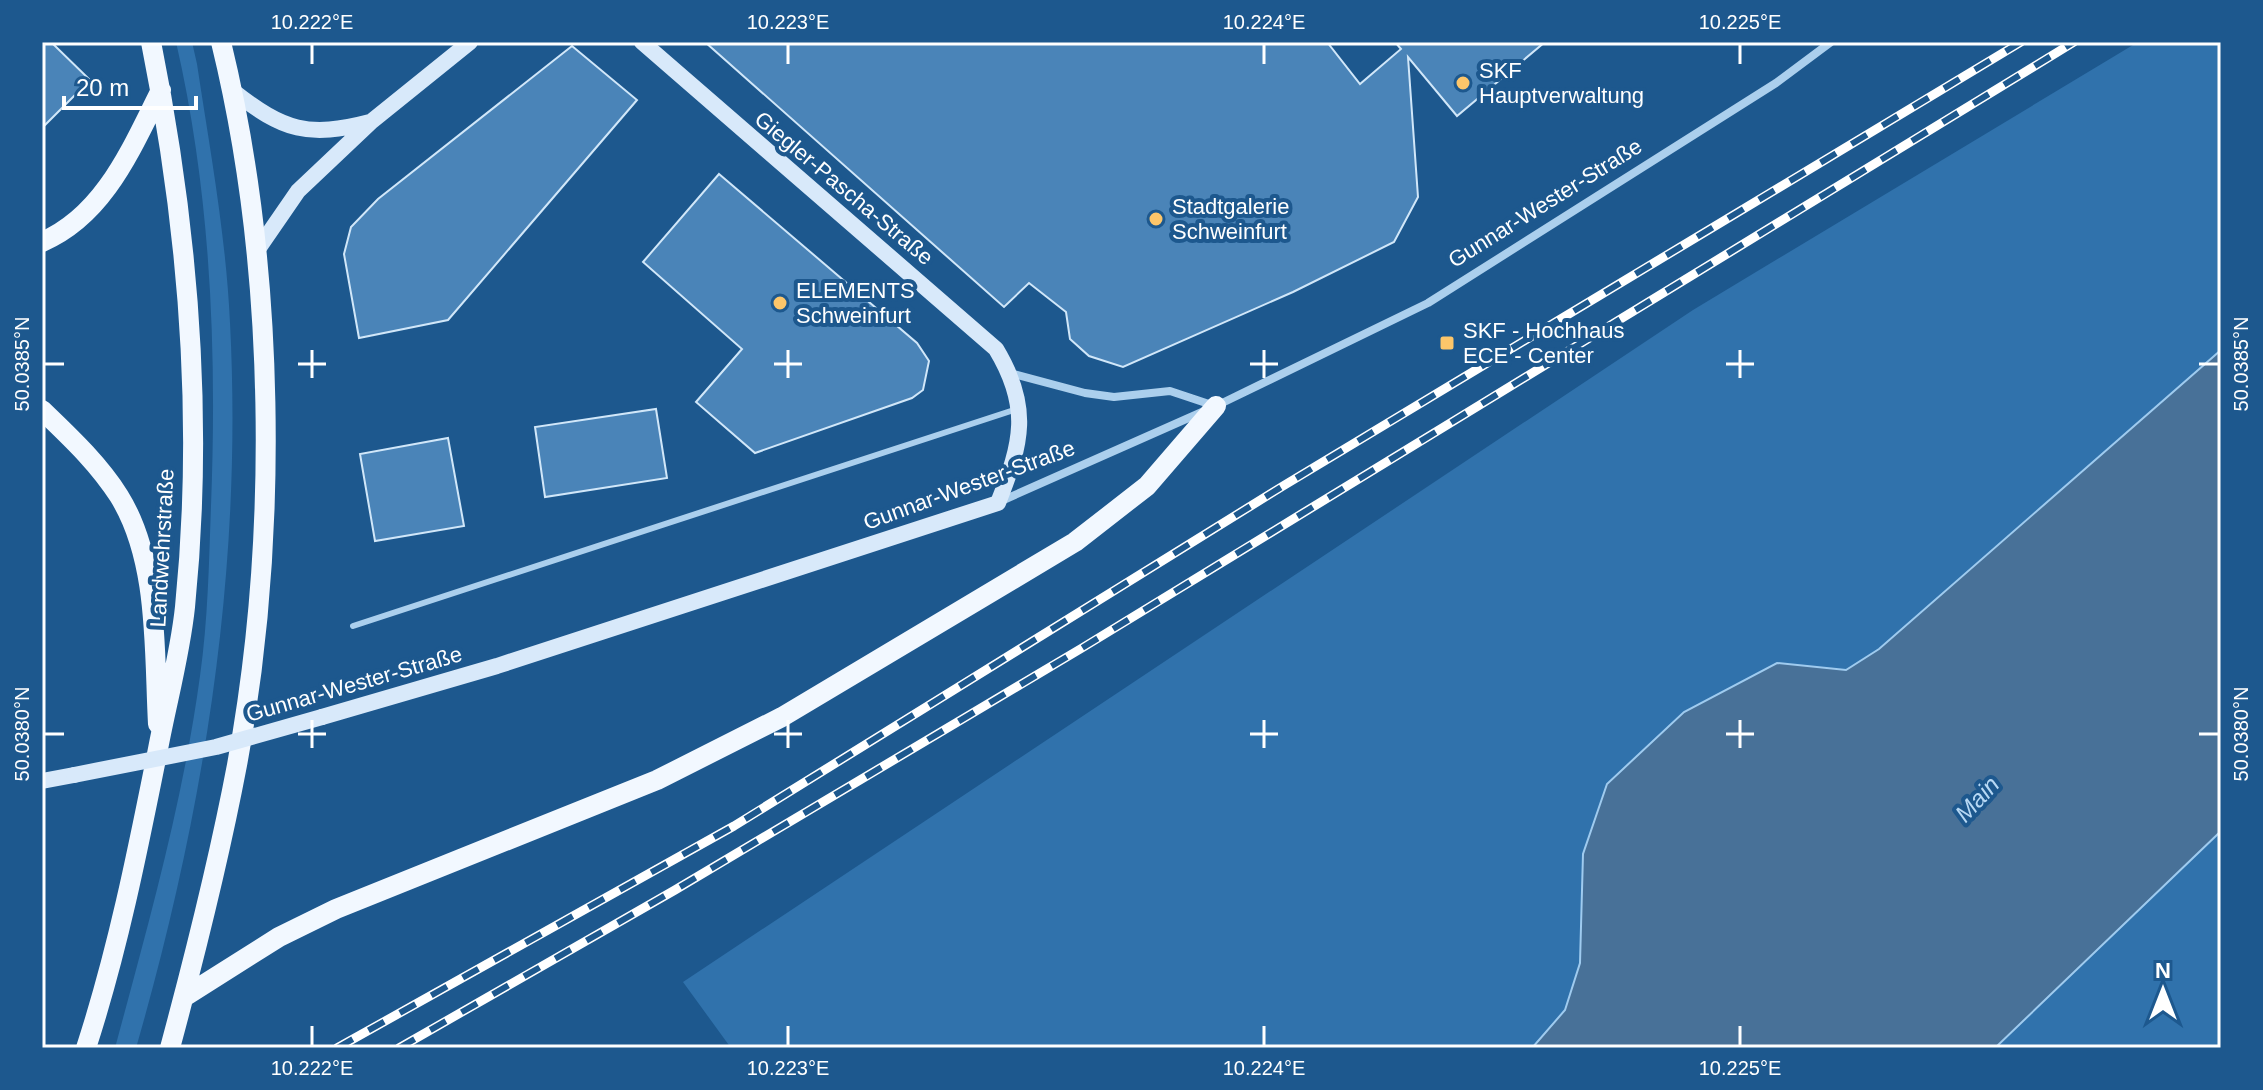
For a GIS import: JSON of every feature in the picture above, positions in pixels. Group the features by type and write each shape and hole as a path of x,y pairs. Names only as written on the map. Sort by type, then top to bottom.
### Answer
{"main road":[{"name":"Landwehrstraße","path":"86,1048 131,886 159,744 177,673 185,605 192,486 182,247 161,90 151,42"},
{"path":"170,1048 237,763 254,634 263,500 263,361 256,252 248,167 221,42"},
{"path":"42,242 96,203 124,164 161,90"},
{"path":"184,997 279,937 336,909 657,780 808,702 1075,542 1147,486 1216,406"},
{"path":"42,410 92,458 121,499 141,551 150,604 159,744"}],"street":[{"path":"256,252 298,191 372,121 470,42"},
{"name":"Giegler-Pascha-Straße","path":"642,42 996,349 1010,373 1020,408 1018,454 998,503"},
{"name":"Gunnar-Wester-Straße","path":"42,781 216,747 497,666 998,503 1070,474 1428,303 1776,83 1831,42"},
{"path":"233,91 260,112 292,127 329,132 372,121"},
{"path":"1010,373 1085,393 1114,397 1170,391 1216,406"}],"lane":[{"path":"353,626 1020,408"}],"shaded area":[{"path":"176,42 192,42 221,225 230,323 230,507 224,599 213,690 181,870 136,1048 115,1048 164,863 193,723 200,676 210,548 213,389 209,273 197,157"},
{"path":"2138,42 2221,42 2221,350 1879,649 1846,670 1777,663 1684,712 1607,784 1583,855 1580,963 1565,1010 1532,1048 731,1048 683,982 1693,310"},
{"path":"2221,831 2221,1048 1995,1048"}],"water":[{"name":"Main","path":"2221,350 2221,831 1995,1048 1532,1048 1565,1010 1580,963 1583,854 1607,784 1684,712 1777,663 1846,670 1879,649"}],"building":[{"path":"42,42 51,42 90,80 42,128"},
{"name":"Stadtgalerie Schweinfurt","path":"705,42 1327,42 1360,84 1401,49 1395,42 1545,42 1457,116 1408,57 1418,197 1394,242 1293,292 1123,367 1089,356 1070,339 1066,312 1029,283 1004,307"},
{"path":"572,46 637,100 448,320 359,338 344,254 351,227 378,199"},
{"name":"ELEMENTS Schweinfurt","path":"719,174 917,343 929,361 923,390 912,398 755,453 696,402 742,349 643,262"},
{"path":"656,409 667,478 545,497 535,427"},
{"path":"448,438 464,526 375,541 360,454"}],"railway":[{"path":"337,1048 734,826 1283,486 2021,42"},
{"path":"399,1048 675,890 1082,648 2074,42"}],"place":[{"name":"SKF Hauptverwaltung","path":"1463,83"},
{"name":"Stadtgalerie Schweinfurt","path":"1156,219"},
{"name":"ELEMENTS Schweinfurt","path":"780,303"},
{"name":"SKF - Hochhaus ECE - Center","path":"1447,343"}]}
